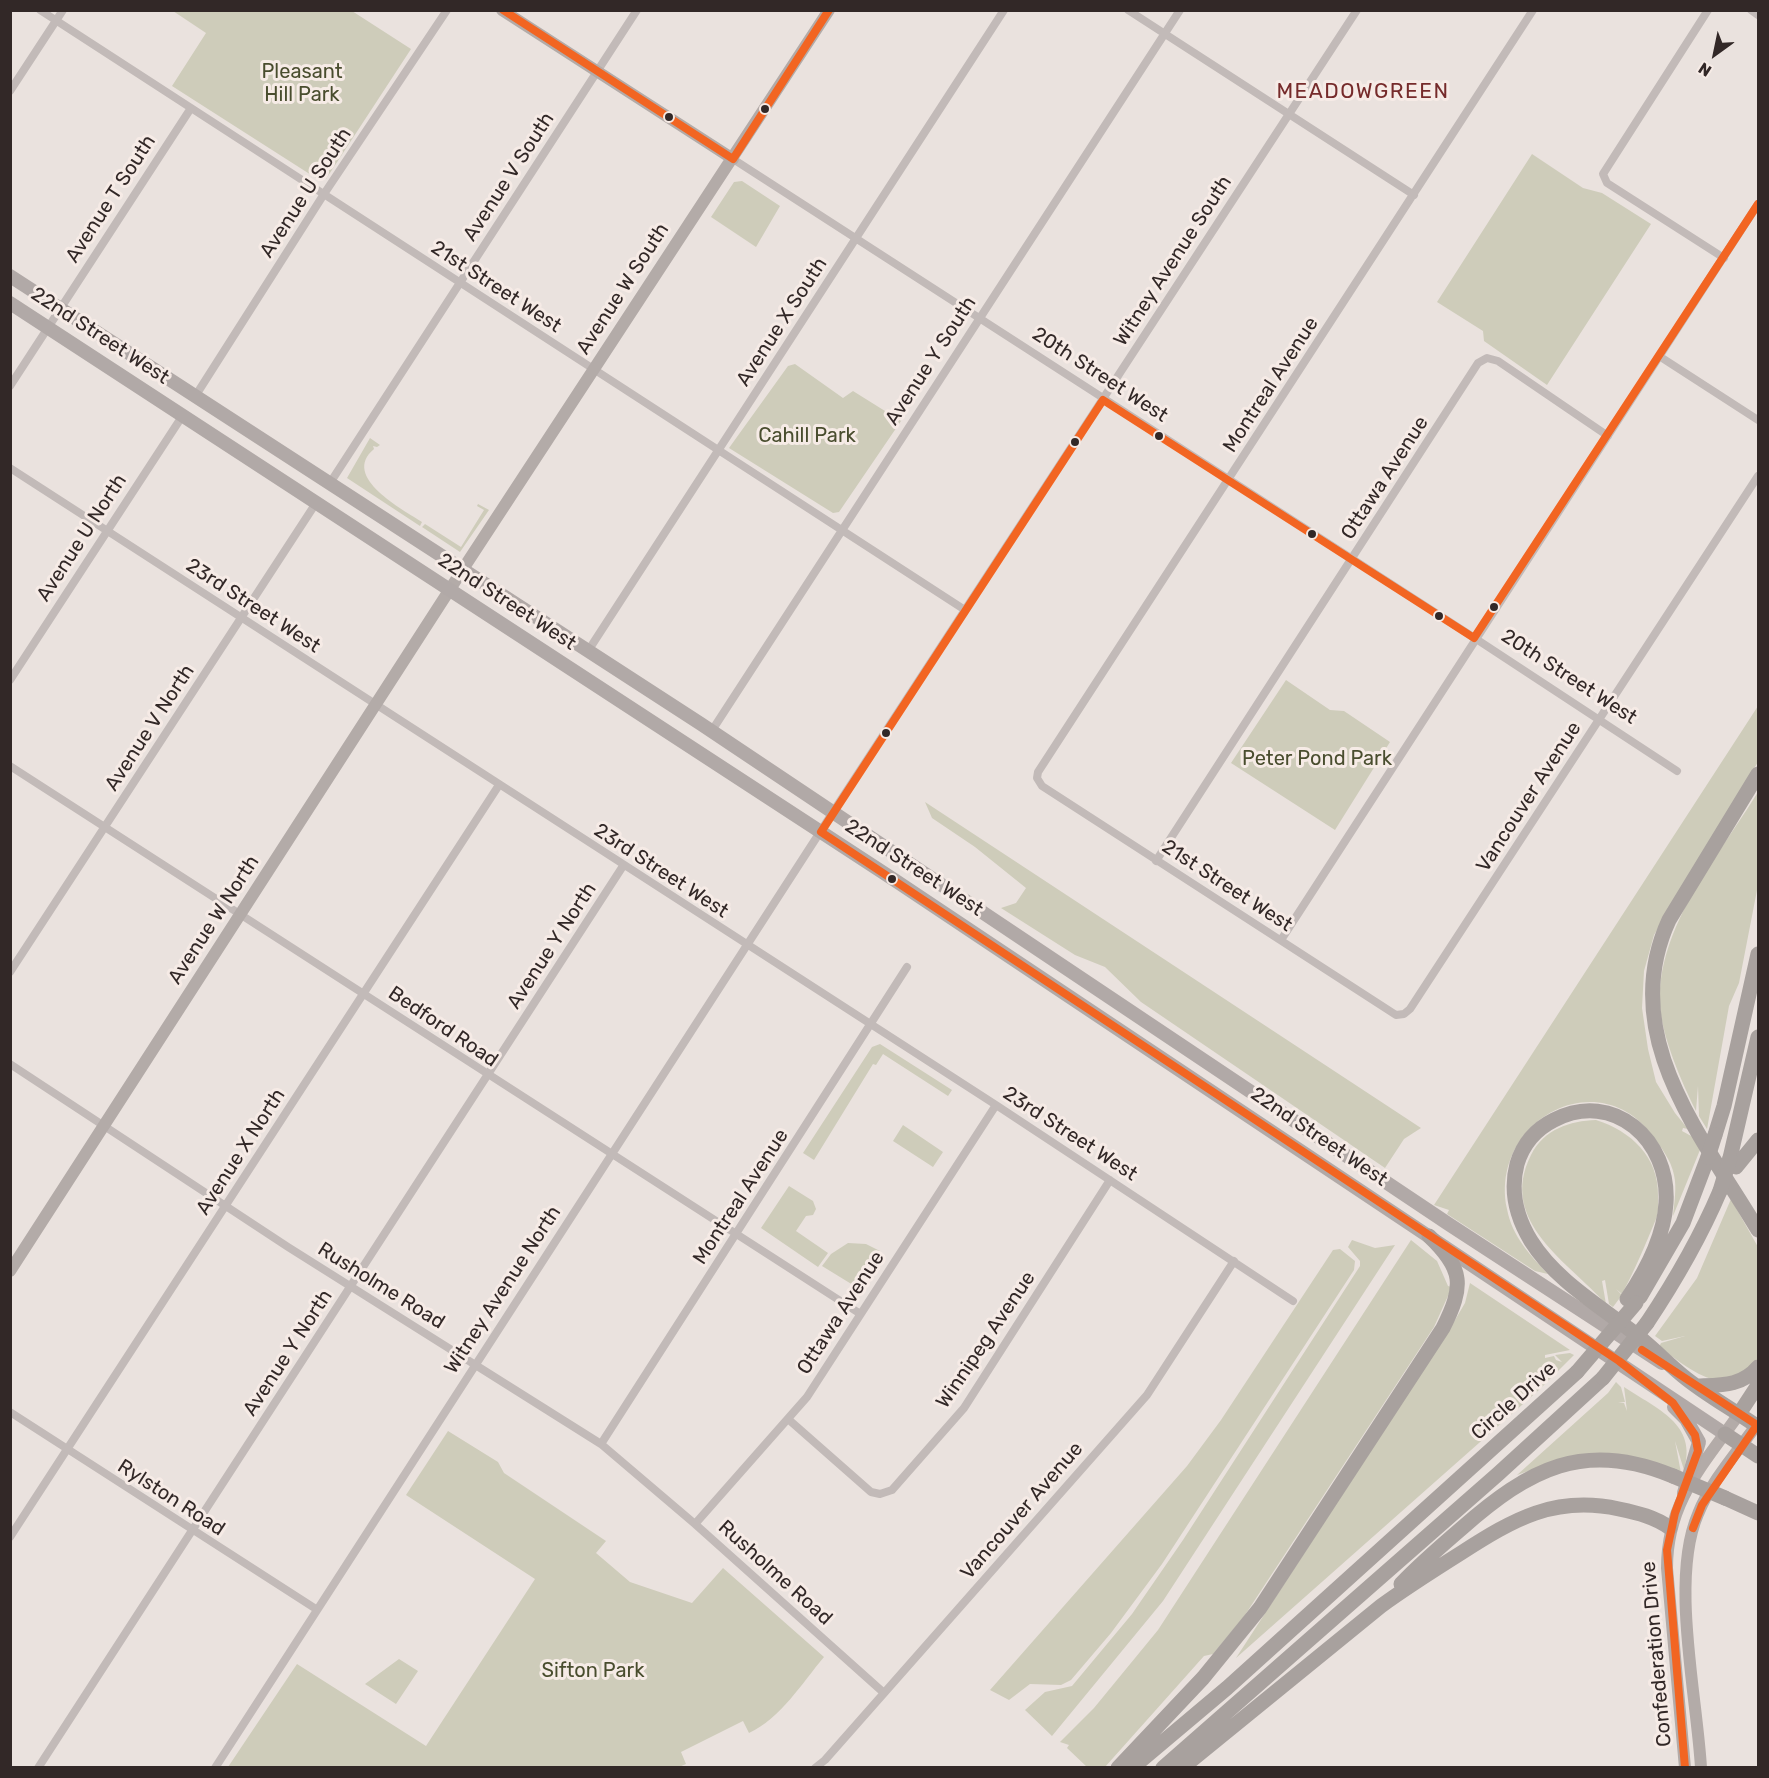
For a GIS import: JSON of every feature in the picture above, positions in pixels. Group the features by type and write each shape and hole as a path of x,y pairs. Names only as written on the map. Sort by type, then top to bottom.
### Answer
{"highway":[{"path":"1758,774 1661,937 1653,969 1652,1001 1653,1021 1659,1045 1675,1088 1758,1230"},
{"name":"Circle Drive","path":"1132,1767 1174,1735 1577,1372 1632,1301 1683,1223 1708,1157 1724,1106 1758,954"},
{"path":"1163,1767 1498,1474 1603,1377 1647,1323 1675,1281 1721,1194 1733,1163 1758,1037"},
{"path":"1632,1301 1661,1232 1666,1196 1661,1167 1646,1137 1624,1120 1591,1110 1565,1114 1534,1134 1520,1155 1515,1175 1514,1194 1524,1228 1538,1251 1559,1273 1684,1377"},
{"path":"1733,1163 1758,1141"},
{"path":"1118,1767 1203,1678 1260,1608 1443,1328 1455,1301 1459,1281 1447,1252 1429,1236"},
{"path":"1698,1386 1734,1384 1750,1376 1758,1367"},
{"name":"22nd Street West","path":"1684,1377 1758,1425"},
{"path":"1739,1414 1758,1385"},
{"name":"22nd Street West","path":"1725,1434 1758,1456"},
{"path":"1381,1606 1417,1568 1493,1500 1544,1471 1568,1463 1596,1460 1626,1462 1655,1469 1758,1513"},
{"path":"1182,1767 1381,1606 1502,1527 1552,1508 1584,1504 1608,1507 1656,1519 1670,1528"},
{"path":"1144,1767 1162,1751 1174,1735"}],"main road":[{"name":"20th Street West","path":"502,10 733,159"},
{"name":"Avenue W South","path":"450,589 829,10"},
{"name":"22nd Street West","path":"10,276 833,812 1684,1377"},
{"name":"22nd Street West","path":"10,303 821,832 1725,1434"},
{"name":"Avenue W North","path":"10,1271 450,589"},
{"path":"1654,1386 1686,1419 1699,1442 1683,1493"},
{"name":"Confederation Drive","path":"1685,1767 1667,1568 1670,1528 1683,1493 1739,1414"},
{"name":"Confederation Drive","path":"1701,1767 1684,1579 1689,1543 1702,1505 1758,1425"}],"street":[{"name":"21st Street West","path":"40,10 965,610"},
{"path":"10,91 63,10"},
{"name":"Avenue U South","path":"196,395 324,194 447,10"},
{"name":"Avenue V South","path":"330,483 638,10"},
{"name":"Avenue X South","path":"588,651 1004,10"},
{"path":"1128,10 1414,195"},
{"name":"Avenue Y South","path":"711,732 1180,10"},
{"name":"Witney Avenue South","path":"821,832 1357,10"},
{"name":"Montreal Avenue","path":"1037,778 1038,772 1533,10"},
{"path":"1708,10 1603,174 1607,183 1724,258"},
{"path":"1751,10 1758,15"},
{"name":"Avenue T South","path":"10,386 191,108"},
{"name":"20th Street West","path":"733,159 978,320 1352,559 1677,771"},
{"path":"1281,940 1474,638 1758,204"},
{"path":"1659,356 1758,420"},
{"name":"Ottawa Avenue","path":"1156,861 1478,363 1487,358 1498,361 1608,436"},
{"name":"Avenue U North","path":"10,680 183,415"},
{"name":"23rd Street West","path":"10,468 623,867 870,1024 1293,1301"},
{"name":"Vancouver Avenue","path":"1404,1014 1410,1009 1758,476"},
{"name":"Avenue V North","path":"10,972 316,503"},
{"name":"Bedford Road","path":"10,766 736,1236 859,1313"},
{"name":"21st Street West","path":"1037,778 1042,786 1156,861 1396,1015 1404,1014"},
{"name":"Avenue X North","path":"10,1537 499,785"},
{"name":"Witney Avenue North","path":"215,1767 821,832"},
{"name":"Avenue Y North","path":"38,1767 623,867"},
{"name":"Montreal Avenue","path":"601,1444 907,967"},
{"name":"Rusholme Road","path":"10,1064 351,1287 601,1444 695,1524 884,1693"},
{"name":"Ottawa Avenue","path":"695,1524 807,1397 859,1313 996,1106"},
{"name":"Winnipeg Avenue","path":"788,1419 871,1492 880,1494 892,1491 964,1408 1110,1180"},
{"name":"Vancouver Avenue","path":"815,1767 825,1760 1147,1395 1234,1261"},
{"name":"Rylston Road","path":"10,1412 316,1609"}],"green space":[{"name":"Pleasant Hill Park","path":"173,11 352,11 411,49 326,179 319,180 172,86 206,33"},
{"path":"1532,154 1583,188 1602,193 1651,224 1547,385 1484,341 1483,331 1437,302"},
{"path":"742,181 780,206 756,247 711,217 734,182"},
{"name":"Cahill Park","path":"795,364 843,398 853,391 901,421 839,512 833,513 729,448 788,366"},
{"path":"370,438 380,445 373,446 374,449 366,460 365,471 370,481 390,501 422,522 420,526 347,478"},
{"path":"478,504 489,510 460,552 422,527 425,524 461,547 484,510 477,506"},
{"name":"Peter Pond Park","path":"1286,680 1330,710 1344,711 1390,742 1335,830 1231,763"},
{"path":"1758,706 1758,762 1654,935 1644,971 1642,1008 1656,1082 1688,1129 1683,1128 1682,1131 1693,1137 1700,1150 1673,1216 1675,1185 1671,1164 1652,1135 1629,1113 1603,1103 1577,1103 1552,1112 1530,1128 1514,1151 1506,1178 1507,1209 1517,1236 1548,1274 1535,1271 1447,1214 1449,1210 1434,1205"},
{"path":"1758,792 1758,885 1739,983 1729,1006 1707,1129 1699,1116 1698,1086 1696,1111 1679,1074 1664,1032 1660,1006 1661,977 1668,948 1693,893"},
{"path":"925,802 1421,1128 1404,1139 1385,1168 1141,1002 1105,967 1075,955 1001,908 1016,903 1026,888 975,847 932,818"},
{"path":"880,1044 952,1090 948,1096 883,1054 876,1065 873,1064 814,1160 803,1153 872,1047"},
{"path":"1596,1120 1621,1131 1640,1147 1654,1169 1657,1182 1658,1213 1656,1219 1622,1294 1616,1289 1622,1295 1613,1307 1609,1304 1605,1280 1602,1281 1606,1304 1557,1257 1542,1239 1530,1221 1523,1201 1523,1179 1536,1146 1559,1128 1577,1122"},
{"path":"903,1125 943,1152 933,1167 893,1141"},
{"path":"789,1186 813,1201 816,1209 813,1215 806,1216 796,1231 828,1253 818,1267 761,1228"},
{"path":"1731,1199 1758,1247 1758,1358 1746,1371 1733,1378 1721,1380 1697,1373 1659,1347 1661,1343 1685,1336 1662,1341 1655,1336 1697,1278"},
{"path":"1352,1240 1375,1248 1395,1245 1163,1601 1052,1736 1025,1710 1045,1692 1072,1686 1132,1614 1183,1540 1360,1266 1360,1261 1348,1247"},
{"path":"1411,1240 1437,1261 1448,1286 1452,1287 1434,1327 1243,1618 1213,1654 1204,1656 1105,1767 1087,1767 1067,1748 1069,1745 1060,1742 1094,1708 1158,1630"},
{"path":"848,1243 866,1244 880,1251 860,1284 853,1285 822,1266 831,1254"},
{"path":"1340,1249 1355,1261 1354,1270 1162,1564 1111,1633 1071,1680 1061,1685 1030,1684 1009,1700 990,1690 1187,1466 1221,1420 1333,1250"},
{"path":"1470,1283 1570,1350 1545,1355 1545,1358 1554,1356 1556,1360 1562,1362 1555,1355 1570,1353 1574,1355 1540,1389 1236,1658 1448,1332 1465,1303"},
{"path":"1616,1382 1621,1387 1625,1402 1618,1402 1624,1403 1627,1411 1624,1387 1661,1411 1680,1429 1687,1454 1684,1470 1675,1441 1681,1473 1626,1455 1574,1455 1517,1475 1608,1393"},
{"name":"Sifton Park","path":"448,1431 498,1462 504,1473 606,1541 596,1553 630,1582 692,1603 723,1568 824,1657 781,1709 761,1726 749,1733 743,1721 681,1752 686,1764 679,1767 228,1767 297,1664 426,1746 535,1579 406,1495"},
{"path":"399,1659 418,1671 396,1704 365,1684"}],"transit line":[{"path":"503,10 733,159 829,10"},
{"path":"1685,1768 1667,1550 1675,1513 1698,1451 1695,1435 1673,1403 1619,1361 821,832 1103,400 1474,638 1758,204"},
{"path":"1642,1350 1757,1425 1702,1505 1693,1528"}],"district":[{"name":"MEADOWGREEN","path":"1363,92"}]}
